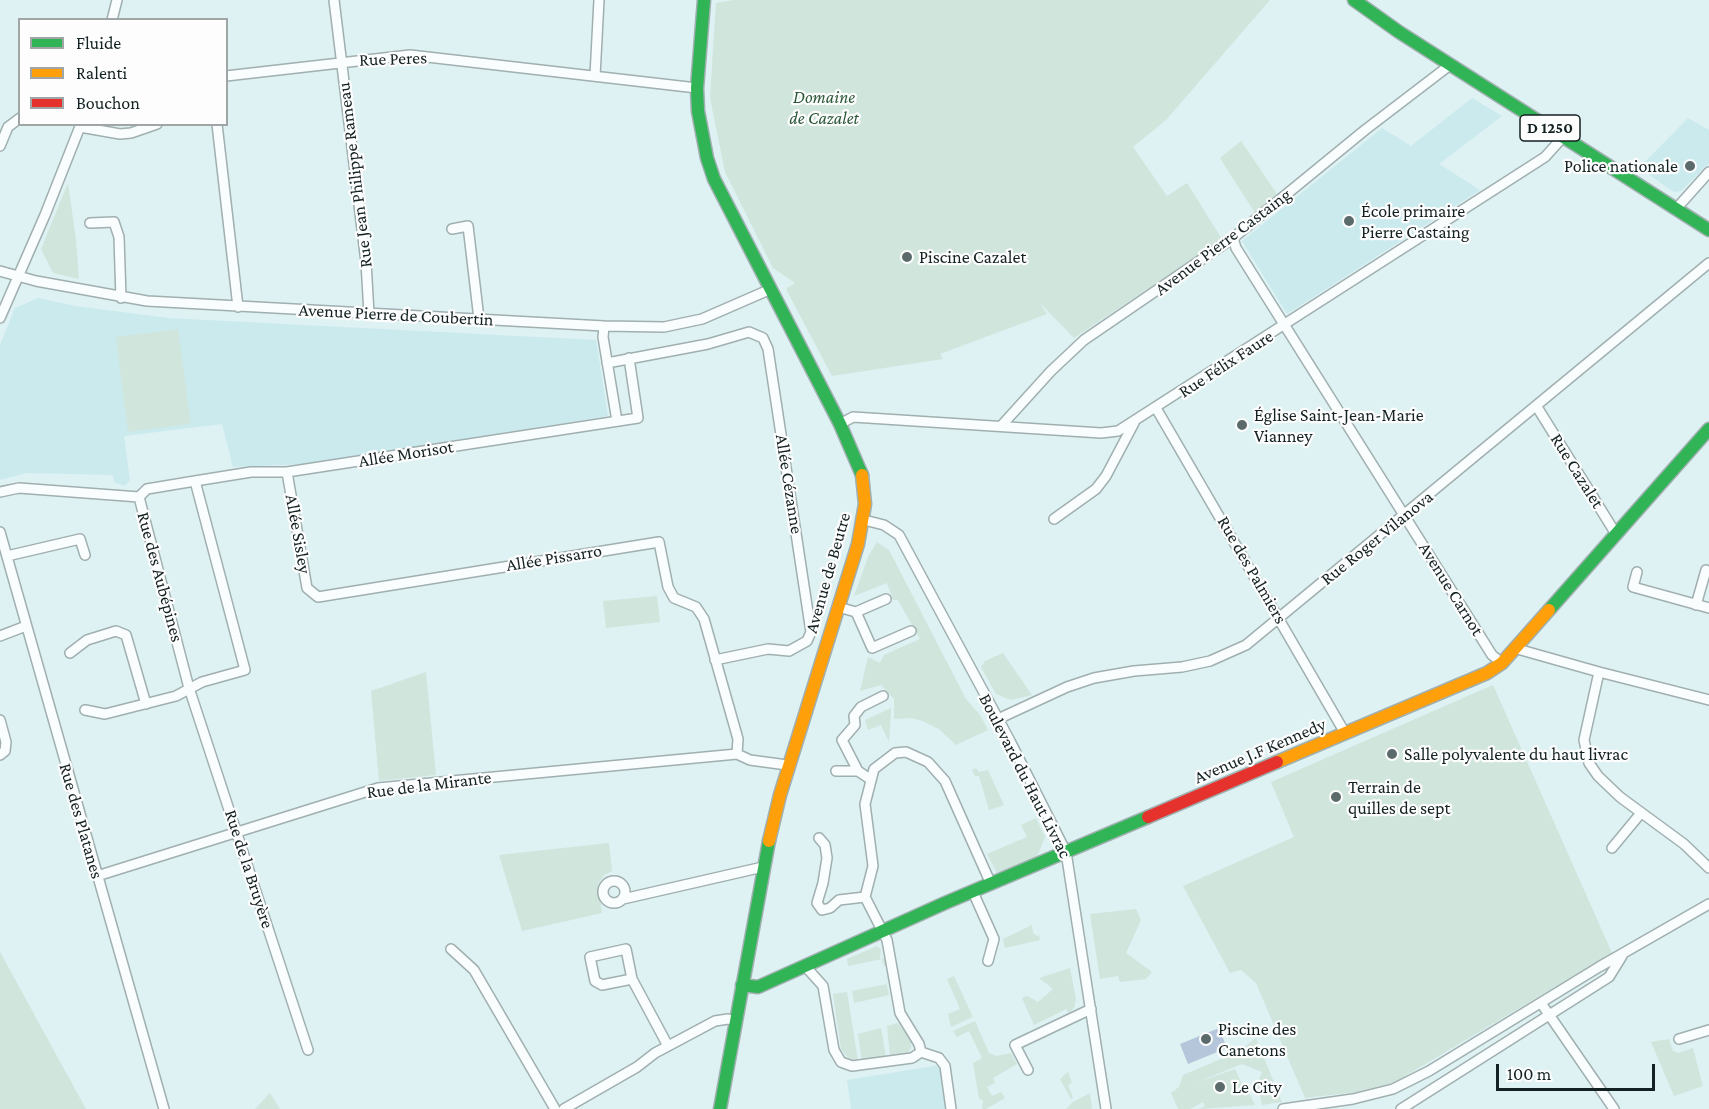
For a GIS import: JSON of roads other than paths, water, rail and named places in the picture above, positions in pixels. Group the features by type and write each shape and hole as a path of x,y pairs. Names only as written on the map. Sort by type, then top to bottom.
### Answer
{"street":[{"path":"112,18 117,0"},
{"name":"Rue Jean Philippe Rameau","path":"334,0 366,262 369,314"},
{"path":"595,76 599,0"},
{"name":"Avenue de Beutre","path":"704,0 697,88 702,133 714,179 840,424 863,478 864,520 787,765 763,867 720,1109"},
{"name":"D 1250","path":"1341,0 1358,3 1391,27 1709,230"},
{"name":"Rue Peres","path":"228,76 410,55 697,88"},
{"name":"Avenue Pierre Castaing","path":"1002,425 1051,370 1084,340 1233,238 1365,130 1450,65"},
{"path":"0,146 8,127 18,120"},
{"path":"0,318 45,215 80,126 120,134 151,126"},
{"path":"217,126 238,307"},
{"name":"Rue Félix Faure","path":"840,424 853,417 1101,433 1118,431 1545,157 1563,137"},
{"path":"1676,209 1709,172"},
{"path":"90,223 114,222 118,237 121,298"},
{"path":"452,229 468,226 479,319"},
{"name":"Avenue Carnot","path":"1233,238 1236,248 1492,655 1502,663"},
{"name":"Rue Roger Vilanova","path":"998,719 1067,687 1094,678 1134,671 1182,667 1209,661 1246,645 1709,263"},
{"name":"Avenue Pierre de Coubertin","path":"0,271 121,298 238,307 604,326 664,327 702,319 771,289"},
{"path":"604,326 607,363 617,421 638,418 629,358 607,363"},
{"name":"Allée Cézanne","path":"629,358 708,344 749,332 762,338 768,349 811,632 807,641 789,651 768,649 715,660"},
{"name":"Rue Cazalet","path":"1537,407 1616,534"},
{"name":"Rue des Palmiers","path":"1156,408 1280,617 1345,734"},
{"name":"Allée Morisot","path":"139,497 147,489 251,472 287,472 617,421"},
{"path":"1054,519 1096,489 1106,476 1135,421"},
{"name":"Avenue J.F Kennedy","path":"742,985 759,987 991,884 1487,673 1502,663 1709,429"},
{"name":"Allée Sisley","path":"287,472 307,588 312,594"},
{"path":"85,710 105,714 146,704 176,696 202,682 245,670 195,481"},
{"name":"Rue des Aubépines","path":"0,492 19,488 139,497 189,688"},
{"name":"Boulevard du Haut Livrac","path":"864,520 884,525 898,535 998,719 1066,852 1107,1109"},
{"name":"Rue des Platanes","path":"0,532 164,1109"},
{"path":"7,556 80,539 85,555"},
{"name":"Allée Pissarro","path":"312,594 318,597 335,595 659,542 668,587 674,598 696,607 704,620 715,660"},
{"path":"1696,605 1706,570"},
{"path":"1637,572 1633,587 1709,608"},
{"path":"838,607 856,612 886,599"},
{"path":"856,612 872,648 911,631"},
{"path":"0,636 26,626"},
{"path":"70,652 87,640 121,632 126,635 146,704"},
{"path":"1517,646 1599,672 1709,700"},
{"path":"715,660 738,739 737,754"},
{"path":"1599,672 1586,724 1586,754 1602,781 1684,844 1709,868"},
{"name":"Rue de la Bruyère","path":"189,688 308,1050"},
{"path":"870,779 858,771 842,740 855,725 854,716 861,706 883,696"},
{"path":"0,720 6,742 5,751 0,755"},
{"path":"921,1052 919,1044 900,1013 887,940 865,897 873,866 865,816 870,779 874,769 895,753 906,752 928,762 945,781 991,884"},
{"name":"Rue de la Mirante","path":"97,876 378,788 737,754 750,760 787,765"},
{"path":"836,771 858,771"},
{"path":"1612,848 1641,813"},
{"path":"819,838 825,844 827,858 824,883 817,903 822,910 830,909 839,900 865,897"},
{"path":"623,899 763,867"},
{"path":"973,892 994,939 988,961"},
{"path":"1283,1109 1354,1104 1393,1089 1429,1071 1709,904"},
{"path":"451,949 474,970 555,1109"},
{"path":"632,979 602,985 595,981 590,957 626,949 632,979 669,1046"},
{"path":"1401,1109 1609,977 1623,954"},
{"path":"806,966 823,986 834,1050 842,1062 852,1066 912,1058 921,1052"},
{"path":"1541,1003 1612,1108"},
{"path":"1028,1070 1015,1046 1091,1010"},
{"path":"564,1109 715,1020 728,1018 736,1021"},
{"path":"1679,1039 1709,1030"},
{"path":"921,1052 939,1058 945,1066 951,1109"},
{"path":"1429,1071 1438,1085"}],"place":[{"name":"Police nationale","path":"1690,166"},
{"name":"École primaire Pierre Castaing","path":"1349,221"},
{"name":"Piscine Cazalet","path":"907,257"},
{"name":"Église Saint-Jean-Marie Vianney","path":"1242,425"},
{"name":"Salle polyvalente du haut livrac","path":"1392,754"},
{"name":"Terrain de quilles de sept","path":"1336,797"},
{"name":"Piscine des Canetons","path":"1206,1039"},
{"name":"Le City","path":"1220,1087"}],"park label":[{"name":"Domaine de Cazalet","path":"824,107"}]}
